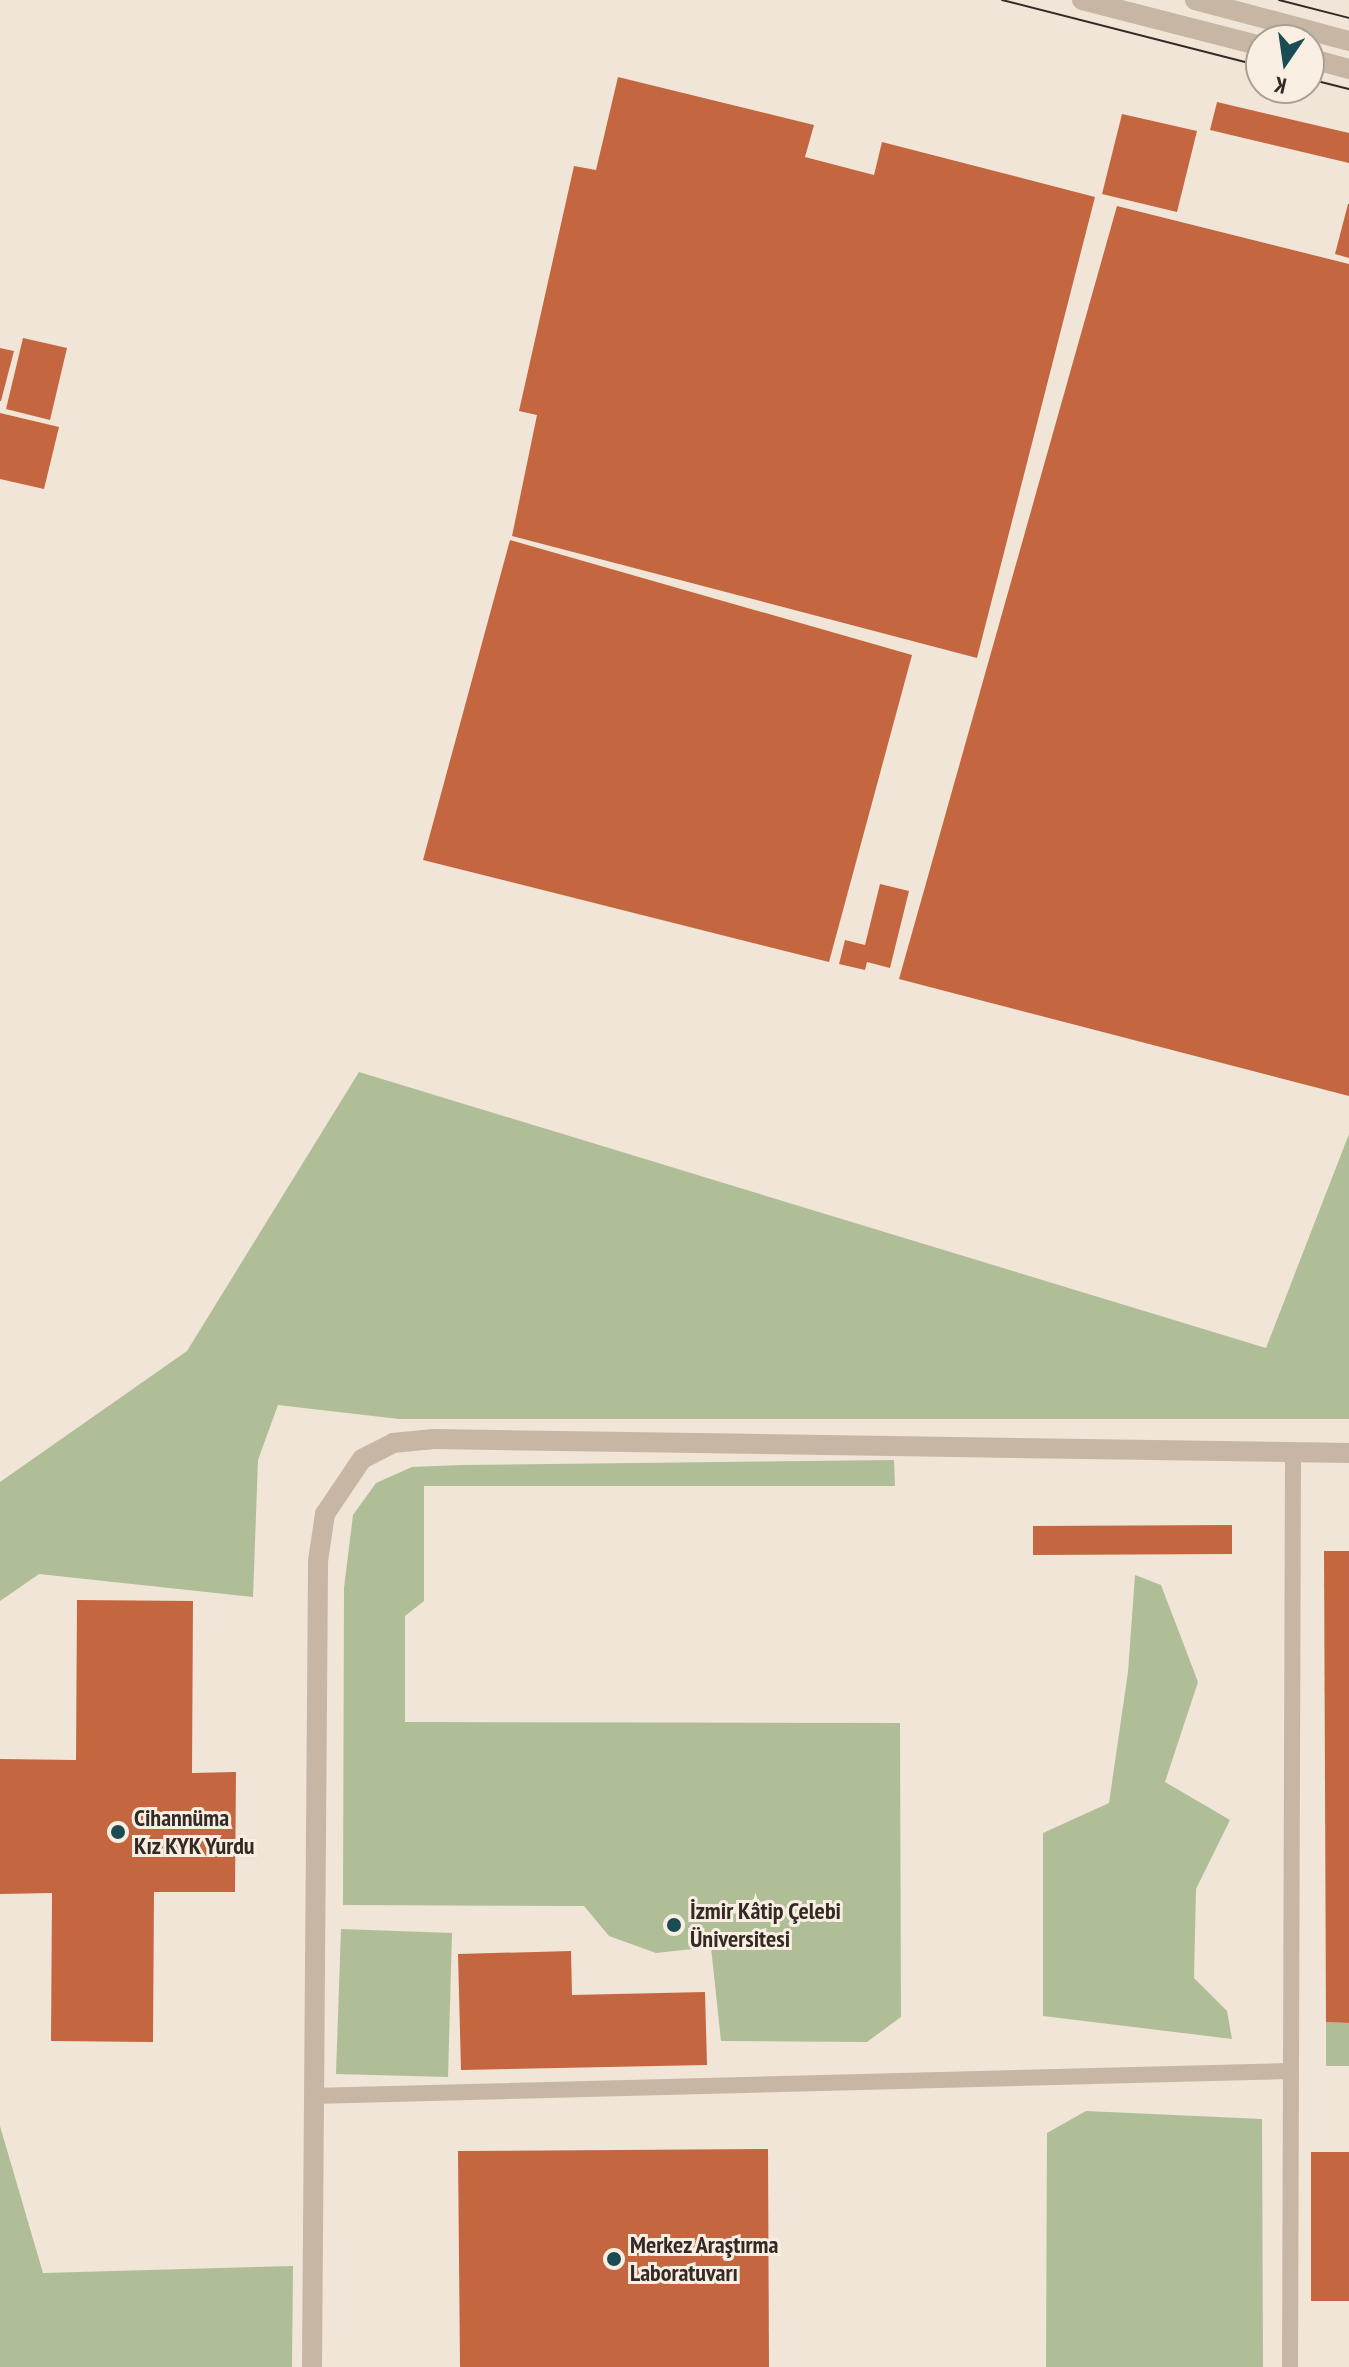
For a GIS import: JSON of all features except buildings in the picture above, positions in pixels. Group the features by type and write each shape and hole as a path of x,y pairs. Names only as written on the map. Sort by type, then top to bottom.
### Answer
{"street":[{"path":"1082,0 1245,42"},
{"path":"1195,0 1349,41"},
{"path":"1325,62 1349,69"},
{"path":"312,2367 318,1561 325,1514 362,1459 393,1443 434,1439 1349,1453"}],"lane":[{"path":"1290,2367 1293,1454"},
{"path":"312,2096 1290,2071"}],"green space":[{"path":"359,1072 1266,1348 1349,1134 1349,1419 399,1419 278,1405 258,1460 253,1597 39,1574 0,1601 0,1482 187,1351"},
{"path":"894,1460 895,1486 424,1486 424,1601 405,1616 405,1722 900,1723 901,2017 867,2042 721,2041 711,1947 656,1953 609,1936 584,1906 343,1905 344,1588 353,1515 376,1483 412,1467"},
{"path":"1135,1575 1161,1585 1198,1682 1165,1782 1230,1820 1196,1889 1194,1978 1227,2011 1232,2039 1043,2016 1043,1833 1109,1803 1128,1672"},
{"path":"341,1929 452,1933 448,2077 336,2074"},
{"path":"1326,2022 1349,2023 1349,2066 1326,2066"},
{"path":"1086,2111 1262,2119 1263,2367 1046,2367 1047,2133"},
{"path":"0,2126 43,2273 293,2266 292,2367 0,2367"}],"tram line":[{"path":"1002,0 1245,62"},
{"path":"1279,0 1349,18"},
{"path":"1325,83 1349,89"}],"place":[{"name":"Cihannüma Kız KYK Yurdu","path":"118,1832"},
{"name":"İzmir Kâtip Çelebi Üniversitesi","path":"674,1925"},
{"name":"Merkez Araştırma Laboratuvarı","path":"614,2259"}]}
